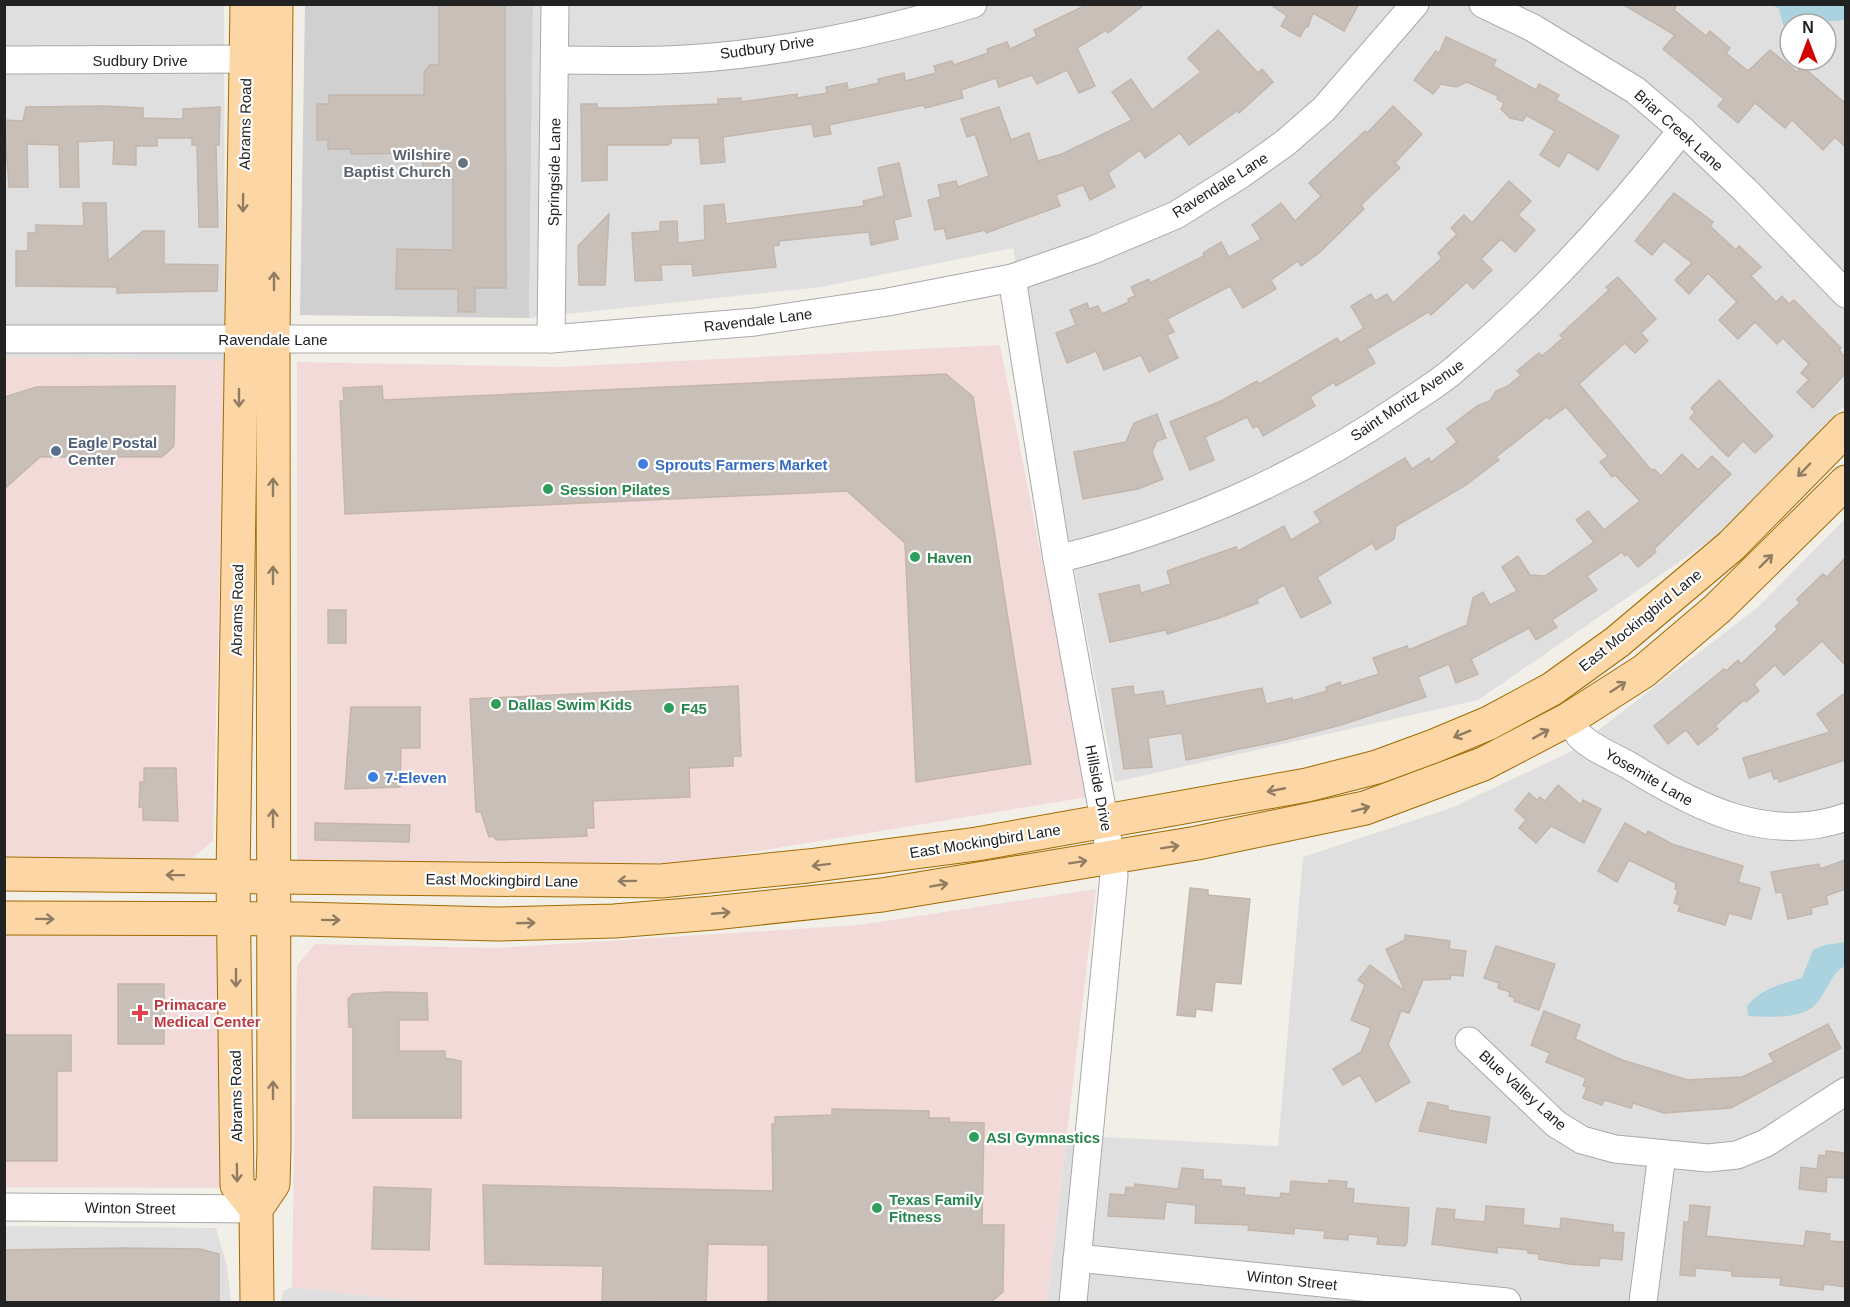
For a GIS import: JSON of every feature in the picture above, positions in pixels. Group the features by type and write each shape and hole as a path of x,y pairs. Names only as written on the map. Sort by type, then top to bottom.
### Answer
{"main road":[{"name":"Abrams Road","path":"247,4 261,60 273,340 273,1184 256,1209 237,1185 236,920 233,876 241,340 261,60 276,4"},
{"name":"East Mockingbird Lane","path":"4,874 661,881 879,858 977,844 1296,787 1377,767 1488,723 1552,689 1617,642 1731,546 1845,429"},
{"path":"4,918 273,919 496,924 614,921 713,914 882,895 1295,825 1365,808 1483,764 1569,719 1644,671 1717,609 1845,482"},
{"path":"238,543 273,543"},
{"path":"1552,689 1569,719"},
{"path":"256,1209 257,1302"}],"street":[{"name":"Springside Lane","path":"551,339 555,4"},
{"name":"Sudbury Drive","path":"556,60 669,60 775,49 873,29 973,4"},
{"name":"Ravendale Lane","path":"4,339 551,339 755,322 888,302 1012,278 1093,250 1176,215 1240,174 1285,143 1324,109 1415,4"},
{"name":"Briar Creek Lane","path":"1483,4 1533,28 1635,90 1682,130 1845,294"},
{"name":"Sudbury Drive","path":"4,60 261,60"},
{"name":"Saint Moritz Avenue","path":"1057,559 1148,532 1235,500 1304,466 1380,422 1454,371 1528,304 1592,240 1682,130"},
{"name":"Hillside Drive","path":"1012,278 1057,559 1113,856 1115,889 1073,1302"},
{"name":"Yosemite Lane","path":"1569,719 1579,735 1673,793 1725,816 1792,828 1822,825 1845,817"},
{"name":"Blue Valley Lane","path":"1469,1041 1548,1118 1581,1140 1615,1149 1708,1158 1737,1155 1766,1143 1845,1091"},
{"path":"1643,1302 1662,1155"},
{"name":"Winton Street","path":"4,1207 256,1209"},
{"name":"Winton Street","path":"1077,1258 1507,1302"}],"shaded area":[{"path":"5,5 224,5 225,360 5,357"},
{"path":"305,5 533,5 529,318 300,315"},
{"path":"533,5 1845,5 1845,405 1721,533 1478,700 1115,782 1013,248 821,287 529,318"},
{"path":"1000,345 1088,797 686,863 297,864 297,362 556,367"},
{"path":"5,357 225,360 213,841 192,858 5,857"},
{"path":"1845,519 1845,1302 1047,1302 1067,1135 1278,1146 1303,857 1451,808 1570,752 1758,607"},
{"path":"1096,889 1047,1302 420,1302 292,1287 297,966 315,944 497,948 859,925"},
{"path":"5,931 224,933 222,1188 5,1187"},
{"path":"5,1226 216,1228 227,1266 231,1302 5,1302"},
{"path":"292,1287 420,1302 281,1302 283,1291"}],"water":[{"path":"1772,5 1845,5 1845,20 1838,21 1838,12 1780,12"},
{"path":"1845,942 1845,966 1836,973 1817,1003 1811,1008 1794,1015 1748,1016 1747,1006 1759,995 1772,987 1802,978 1813,950 1825,945"}],"building":[{"name":"Wilshire Baptist Church","path":"439,4 505,4 506,288 475,288 475,312 458,312 458,289 396,289 397,249 453,250 453,179 430,179 423,172 423,153 351,154 351,149 328,149 328,140 317,140 317,104 329,104 329,95 424,95 424,72 430,65 439,65"},
{"path":"1088,4 1145,4 1108,33 1106,30 1077,48 1095,86 1079,93 1067,70 1037,84 1032,75 999,87 996,78 961,90 963,98 925,108 924,105 829,125 831,134 814,137 812,124 723,137 725,162 701,164 699,138 671,138 671,143 668,145 607,145 607,180 582,181 581,104 597,104 597,108 625,108 718,104 718,99 741,98 741,102 797,94 797,98 827,93 826,87 847,83 848,90 879,83 878,79 904,73 905,81 936,73 934,66 952,61 954,65 988,53 987,49 1007,42 1010,49 1037,36 1034,30"},
{"path":"1270,4 1359,4 1344,31 1313,13 1308,27 1306,26 1300,37 1281,26 1287,16"},
{"path":"1622,4 1677,4 1674,10 1706,36 1710,31 1730,48 1726,53 1748,71 1770,50 1778,57 1778,72 1809,72 1845,103 1845,147 1835,137 1823,150 1792,120 1785,128 1755,103 1738,123 1718,106 1724,99 1663,49 1675,35"},
{"path":"1218,30 1258,73 1262,69 1273,82 1239,113 1237,111 1189,145 1180,133 1145,158 1140,150 1108,173 1115,187 1090,200 1083,185 1056,195 1060,206 986,233 985,230 947,239 944,228 935,230 928,200 941,197 938,185 956,181 958,187 989,176 975,134 967,137 961,119 999,107 1011,140 1029,133 1038,161 1062,154 1132,120 1112,92 1131,79 1152,110 1201,72 1188,58"},
{"path":"1446,37 1496,60 1493,66 1536,90 1539,84 1559,95 1556,100 1619,136 1598,170 1568,152 1559,167 1540,155 1555,131 1526,115 1523,121 1510,118 1501,109 1504,103 1497,99 1498,96 1467,82 1456,87 1441,84 1433,94 1414,80 1436,51 1439,53"},
{"path":"1393,106 1422,134 1395,163 1400,168 1361,205 1364,209 1319,253 1301,266 1298,261 1271,280 1276,289 1243,308 1230,286 1167,319 1174,332 1167,335 1178,358 1149,372 1141,355 1104,370 1096,351 1067,363 1056,333 1076,325 1070,310 1087,303 1089,309 1098,306 1102,314 1129,302 1128,299 1135,296 1131,287 1149,279 1150,283 1204,256 1203,253 1221,242 1229,257 1261,239 1252,225 1281,203 1295,221 1321,196 1309,183 1365,131 1367,133"},
{"path":"26,107 143,108 143,118 183,119 183,109 220,107 219,145 216,145 218,227 199,227 197,145 192,145 192,138 157,138 157,146 136,146 136,165 113,164 114,140 78,142 79,187 60,187 59,145 27,144 28,187 9,187 4,120 23,121"},
{"path":"899,163 911,216 894,220 898,239 871,245 869,232 779,241 779,245 773,246 776,267 693,276 692,264 661,265 662,280 635,281 632,233 660,231 660,222 677,221 678,243 705,240 704,206 724,204 726,224 864,206 863,201 884,196 878,168"},
{"path":"1509,181 1531,201 1518,215 1535,230 1515,252 1501,239 1481,259 1492,270 1473,289 1467,282 1431,315 1428,312 1367,349 1375,363 1336,386 1334,382 1310,397 1315,406 1263,436 1258,426 1253,428 1247,417 1205,437 1214,460 1190,470 1170,422 1221,401 1257,381 1259,384 1337,338 1340,343 1364,328 1351,306 1371,294 1375,301 1387,294 1393,303 1442,258 1438,253 1457,234 1451,228 1464,215 1472,223"},
{"path":"1674,193 1713,222 1710,226 1736,250 1739,246 1761,267 1751,276 1776,302 1782,296 1789,304 1794,300 1841,348 1839,350 1845,357 1845,374 1813,408 1797,392 1809,380 1801,373 1809,364 1783,338 1777,344 1755,322 1738,339 1719,320 1737,302 1708,273 1689,294 1675,280 1692,263 1664,241 1652,255 1635,241"},
{"path":"83,203 106,203 108,261 143,231 164,231 164,264 218,265 217,291 117,293 117,287 16,286 16,251 28,251 28,233 36,233 36,225 84,226"},
{"path":"609,214 605,285 579,285 578,246"},
{"path":"1618,277 1656,319 1641,333 1648,341 1635,353 1625,343 1579,384 1652,471 1654,469 1661,476 1682,454 1698,470 1712,456 1731,474 1654,549 1656,552 1638,567 1627,554 1625,556 1622,552 1587,576 1597,590 1552,620 1557,627 1536,640 1529,628 1471,659 1478,674 1456,683 1449,664 1418,677 1426,697 1341,725 1279,741 1186,760 1182,733 1148,738 1152,767 1124,769 1112,689 1133,686 1134,695 1163,691 1166,706 1262,688 1266,704 1292,698 1292,701 1327,691 1326,687 1340,682 1341,686 1379,674 1373,658 1407,646 1409,650 1467,625 1473,598 1483,592 1490,605 1517,591 1502,567 1518,556 1530,575 1545,576 1594,542 1576,520 1588,511 1604,530 1640,501 1615,475 1612,477 1600,462 1608,456 1566,407 1549,419 1547,417 1496,457 1499,460 1466,485 1396,526 1394,539 1376,550 1372,543 1317,577 1331,603 1301,618 1284,585 1257,599 1258,603 1219,618 1167,634 1166,630 1110,642 1099,594 1139,585 1141,593 1171,584 1167,571 1236,547 1238,551 1284,526 1291,540 1321,522 1314,512 1405,458 1412,469 1429,458 1431,462 1457,442 1447,429 1477,406 1490,401 1496,391 1508,386 1521,375 1517,371 1539,353 1542,356 1563,338 1560,335 1609,290 1606,287"},
{"path":"946,374 973,397 1031,764 916,782 905,543 847,491 345,514 340,401 344,401 343,388 382,386 383,400"},
{"path":"1719,380 1773,436 1755,453 1743,441 1728,457 1690,418 1695,412 1691,408"},
{"path":"175,386 174,446 162,457 40,457 4,489 4,397 37,387"},
{"path":"1157,414 1166,438 1157,441 1152,452 1163,479 1138,489 1083,499 1074,452 1126,442 1134,423"},
{"path":"1845,558 1845,665 1822,641 1784,675 1775,665 1754,684 1759,691 1746,702 1744,700 1715,726 1718,729 1698,745 1686,730 1668,744 1654,726 1724,669 1726,671 1738,660 1741,664 1778,629 1775,626 1800,603 1797,599 1823,574 1827,577"},
{"path":"328,610 346,610 346,643 328,643"},
{"path":"738,686 741,756 733,756 733,766 689,768 690,797 593,801 594,828 586,828 587,836 497,840 492,836 489,837 481,812 476,812 470,699"},
{"path":"1845,693 1845,760 1779,782 1778,778 1774,779 1771,771 1749,778 1743,758 1830,732 1817,714"},
{"path":"351,707 420,707 420,748 401,748 400,787 345,789"},
{"path":"144,768 176,768 178,821 143,820 143,807 139,807 140,782 144,782"},
{"path":"1558,785 1581,805 1583,800 1601,809 1584,843 1551,826 1536,843 1519,828 1526,820 1515,810 1529,793 1537,800 1540,797 1545,801"},
{"path":"315,823 410,825 409,842 315,840"},
{"path":"1625,823 1646,835 1648,831 1672,844 1743,866 1738,882 1760,888 1751,919 1729,913 1725,925 1678,911 1680,905 1674,903 1678,890 1675,889 1676,883 1629,860 1617,882 1598,871"},
{"path":"1845,860 1845,889 1826,896 1828,904 1811,908 1812,914 1788,919 1782,892 1776,893 1771,872 1819,864 1820,869"},
{"path":"1190,888 1208,890 1208,895 1250,899 1241,984 1215,982 1212,1011 1196,1009 1195,1017 1177,1015"},
{"path":"1405,935 1450,941 1449,949 1466,951 1463,976 1451,975 1450,979 1423,980 1409,1013 1401,1011 1388,1045 1410,1082 1376,1102 1360,1075 1343,1085 1333,1069 1361,1052 1371,1028 1351,1020 1365,985 1358,980 1370,965 1405,991 1386,949 1405,940"},
{"path":"1496,946 1555,964 1539,1010 1514,1001 1515,998 1509,996 1510,992 1498,988 1499,983 1484,978"},
{"path":"118,984 164,984 164,1044 118,1044"},
{"path":"427,993 428,1020 399,1020 399,1051 445,1051 445,1058 461,1061 461,1118 353,1118 353,1027 349,1027 348,999 353,994"},
{"path":"1544,1011 1580,1025 1575,1039 1622,1060 1688,1080 1742,1077 1774,1062 1769,1054 1828,1024 1841,1048 1731,1108 1664,1113 1633,1103 1631,1108 1604,1100 1602,1105 1583,1098 1587,1087 1583,1086 1586,1078 1546,1062 1550,1053 1531,1045"},
{"path":"4,1035 71,1035 71,1071 57,1071 57,1161 4,1161"},
{"path":"1428,1102 1448,1106 1448,1110 1490,1117 1486,1143 1419,1131"},
{"name":"Texas Family Fitness","path":"832,1109 929,1111 929,1118 949,1118 949,1122 984,1123 982,1225 1004,1225 1003,1292 991,1302 768,1301 768,1245 708,1244 706,1302 602,1301 603,1266 485,1264 483,1185 773,1191 772,1124 775,1124 775,1117 832,1115"},
{"path":"1826,1151 1845,1153 1845,1178 1827,1177 1826,1192 1799,1189 1801,1167 1817,1169 1819,1155 1826,1156"},
{"path":"1182,1168 1203,1170 1203,1179 1221,1180 1221,1186 1245,1188 1244,1195 1280,1198 1281,1193 1290,1194 1291,1181 1328,1184 1329,1180 1347,1182 1346,1188 1354,1189 1353,1203 1409,1208 1407,1242 1405,1246 1377,1244 1378,1237 1348,1234 1348,1240 1324,1238 1325,1231 1294,1228 1294,1234 1248,1230 1249,1225 1195,1223 1196,1205 1166,1202 1164,1219 1108,1216 1110,1194 1125,1195 1126,1187 1134,1188 1135,1184 1178,1189"},
{"path":"374,1187 431,1189 429,1250 372,1249"},
{"path":"1690,1205 1710,1207 1706,1236 1804,1246 1806,1231 1830,1234 1829,1241 1845,1242 1845,1287 1824,1284 1823,1290 1780,1285 1781,1278 1732,1276 1732,1271 1695,1268 1695,1276 1680,1275 1684,1222 1689,1222"},
{"path":"1486,1206 1524,1209 1523,1225 1560,1229 1561,1218 1613,1225 1613,1232 1624,1233 1622,1260 1600,1258 1599,1266 1569,1264 1539,1259 1539,1254 1528,1253 1528,1250 1497,1247 1497,1253 1432,1244 1437,1208 1455,1210 1454,1219 1485,1222"},
{"path":"200,1249 219,1254 219,1302 4,1302 4,1250"}],"place":[{"name":"Wilshire Baptist Church","path":"463,163"},
{"name":"Eagle Postal Center","path":"56,451"},
{"name":"Sprouts Farmers Market","path":"643,464"},
{"name":"Session Pilates","path":"548,489"},
{"name":"Haven","path":"915,557"},
{"name":"Dallas Swim Kids","path":"496,704"},
{"name":"F45","path":"669,708"},
{"name":"7-Eleven","path":"373,777"},
{"name":"Primacare Medical Center","path":"140,1013"},
{"name":"ASI Gymnastics","path":"974,1137"},
{"name":"Texas Family Fitness","path":"877,1208"}]}
